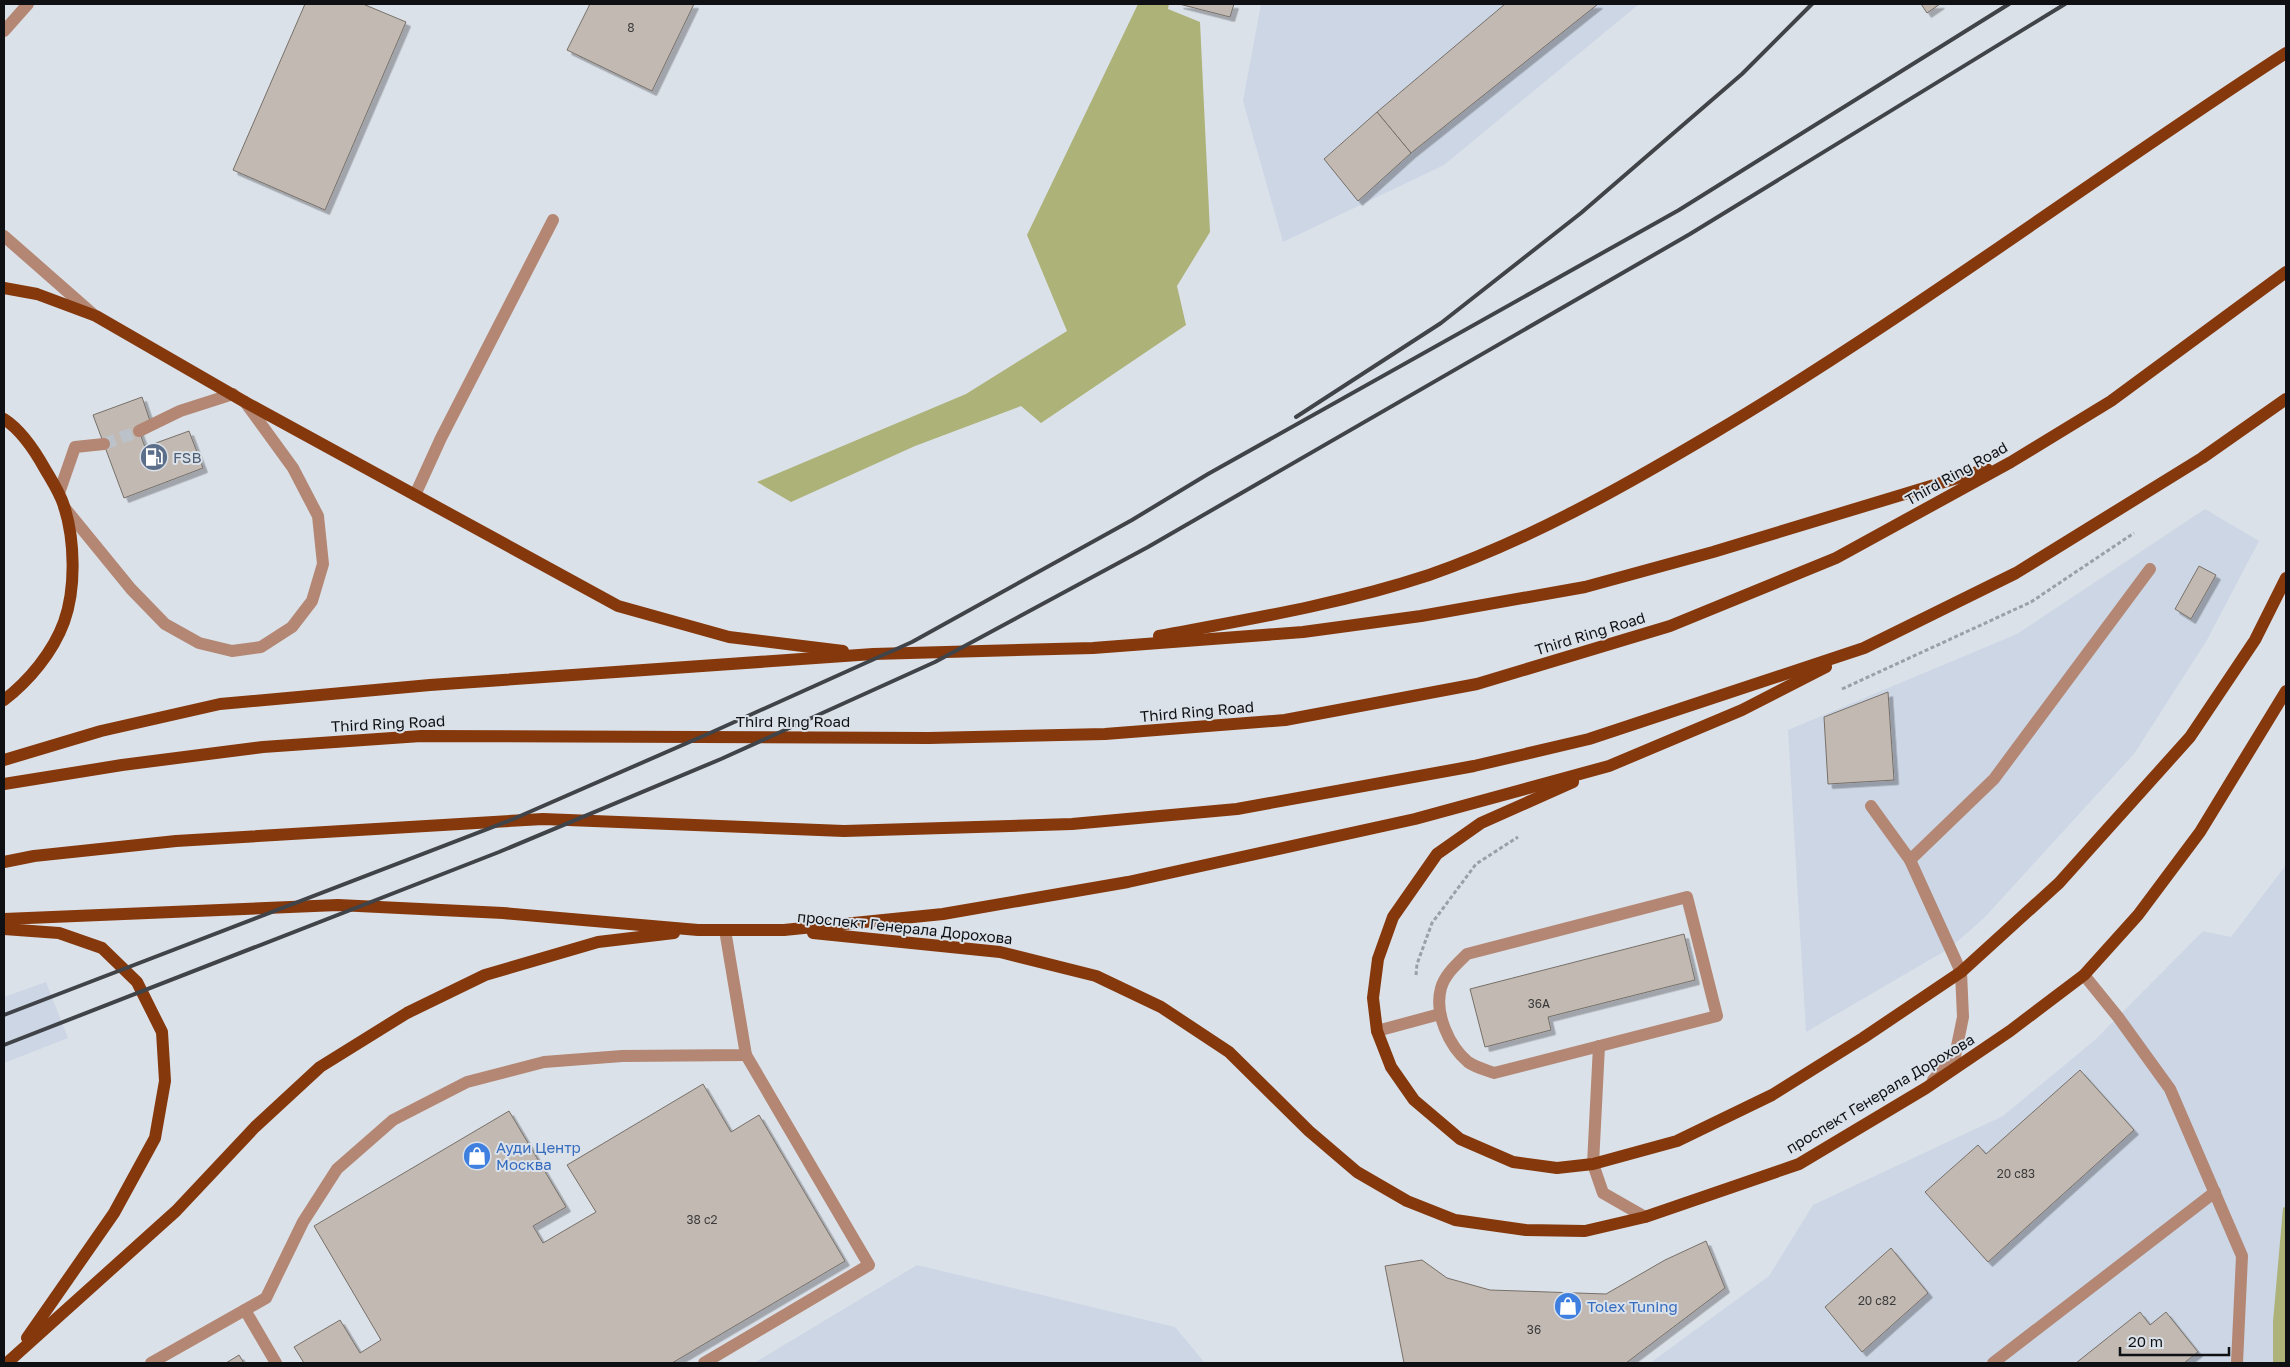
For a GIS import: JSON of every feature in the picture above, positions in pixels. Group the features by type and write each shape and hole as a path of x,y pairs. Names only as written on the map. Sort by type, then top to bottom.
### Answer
{"main road":[{"path":"1093,648 1313,607 1429,574 1532,533 1631,482 1791,387 2286,53"},
{"name":"Third Ring Road","path":"4,784 122,765 263,747 420,736 928,738 1105,734 1285,720 1477,684 1670,626 1836,558 2011,462 2111,401 2286,272"},
{"path":"4,288 37,294 96,316 245,402 618,606 729,637 873,654"},
{"path":"2286,399 2202,458 2016,573 1742,710 1481,823 1437,854 1393,917 1378,960 1373,998 1377,1031 1391,1067 1414,1100 1460,1139 1513,1162 1557,1168 1593,1164 1677,1141 1772,1095 1863,1038 1961,972 2060,883 2190,737 2255,640 2286,578"},
{"path":"4,420 11,424 37,454 59,494 72,541 71,584 64,622 42,663 4,700"},
{"path":"4,760 100,731 220,704 430,685 873,654 1093,648 1303,632 1421,616 1584,587 1713,552 2011,462"},
{"path":"4,862 34,856 176,840 543,819 844,831 1072,824 1237,809 1474,766 1589,739 1864,648"},
{"name":"проспект Генерала Дорохова","path":"784,930 1000,952 1096,976 1161,1007 1229,1052 1309,1131 1357,1172 1407,1201 1455,1220 1526,1230 1585,1231 1644,1217 1799,1164 1926,1088 2010,1031 2084,975 2138,916 2200,832 2286,691"},
{"path":"4,919 338,905 503,912 698,930 784,930 943,914 1128,882 1415,819 1609,766"},
{"path":"4,928 59,933 102,948 137,982 162,1032 165,1081 156,1138 114,1213 11,1359"},
{"path":"11,1359 176,1211 255,1127 320,1067 407,1013 485,975 598,942 698,930"}],"street":[{"path":"4,31 28,4"},
{"path":"415,495 441,438 553,220"},
{"path":"4,236 96,316"},
{"path":"139,431 180,411 233,394"},
{"path":"64,507 131,589 165,624 199,644 232,651 261,647 292,627 312,601 323,564 318,516 294,468 245,402"},
{"path":"59,494 75,447 104,444"},
{"path":"1910,860 1994,779 2150,569"},
{"path":"1871,806 1910,860 1961,972 1963,1017 1955,1056 1926,1088"},
{"path":"1687,897 1717,1016 1599,1046 1494,1073 1469,1063 1453,1044 1440,1014 1441,989 1450,971 1466,954 1687,897"},
{"path":"704,1363 869,1265 746,1055 725,930"},
{"path":"2084,975 2118,1017 2170,1089 2242,1256 2237,1363"},
{"path":"1377,1031 1440,1014"},
{"path":"1599,1046 1593,1164 1603,1192 1644,1217"},
{"path":"151,1363 266,1298 303,1222 337,1169 393,1120 467,1082 544,1062 622,1056 746,1055"},
{"path":"1993,1363 2214,1192"},
{"path":"245,1310 276,1363"}],"path":[{"path":"1412,1021 1418,964 1432,923 1476,864 1522,834"}],"shaded area":[{"path":"1261,4 1639,4 1444,165 1283,242 1243,101"},
{"path":"2205,509 2259,541 2207,640 2134,754 1984,918 1950,948 1806,1032 1788,730 2017,634"},
{"path":"2286,865 2286,1363 1650,1363 1769,1276 1813,1205 2003,1116 2096,1039 2203,931 2231,937"},
{"path":"46,982 68,1038 4,1063 4,997"},
{"path":"917,1265 1175,1327 1205,1363 754,1363"}],"green space":[{"path":"1138,4 1169,4 1168,9 1200,22 1210,232 1177,286 1186,325 1041,423 1021,406 915,446 791,502 757,482 966,394 1067,331 1027,235"},
{"path":"2286,1206 2286,1363 2273,1363 2273,1322 2283,1208"}],"building":[{"path":"305,4 363,4 406,22 325,210 233,170"},
{"path":"590,4 694,4 652,91 567,50"},
{"path":"1179,4 1234,4 1230,17"},
{"path":"1505,4 1598,4 1411,153 1377,112"},
{"path":"1921,4 1940,4 1927,13"},
{"path":"1377,112 1411,153 1358,201 1324,159"},
{"name":"FSB","path":"142,397 151,424 138,428 145,447 189,431 203,468 124,498 93,415"},
{"path":"2199,566 2216,575 2191,619 2175,609"},
{"path":"1888,692 1894,780 1828,784 1824,717"},
{"path":"1684,934 1695,980 1548,1017 1551,1030 1485,1047 1470,989"},
{"path":"2080,1070 2134,1130 1988,1262 1925,1192 1978,1145 1986,1154"},
{"path":"703,1084 731,1132 759,1115 845,1261 672,1363 304,1363 294,1347 340,1320 360,1353 381,1340 314,1226 509,1111 566,1207 533,1226 543,1243 596,1212 567,1165"},
{"path":"1706,1241 1725,1288 1626,1363 1404,1363 1385,1266 1422,1260 1447,1278 1490,1290 1606,1294 1665,1260"},
{"path":"1891,1248 1928,1293 1862,1352 1825,1307"},
{"path":"2140,1312 2150,1325 2166,1312 2198,1352 2184,1363 2076,1363"},
{"path":"239,1355 244,1363 226,1363"}],"tunnel":[{"path":"104,444 139,431"}],"railway":[{"path":"1296,417 1441,323 1581,213 1742,74 1812,4"},
{"path":"4,1015 511,820 912,642 1132,520 1208,474 1679,210 2009,4"},
{"path":"4,1045 499,852 721,759 935,662 1148,547 1690,234 2065,4"}],"place":[{"name":"FSB","path":"154,457"},
{"name":"Ауди Центр Москва","path":"477,1156"},
{"name":"Tolex Tuning","path":"1568,1306"}]}
